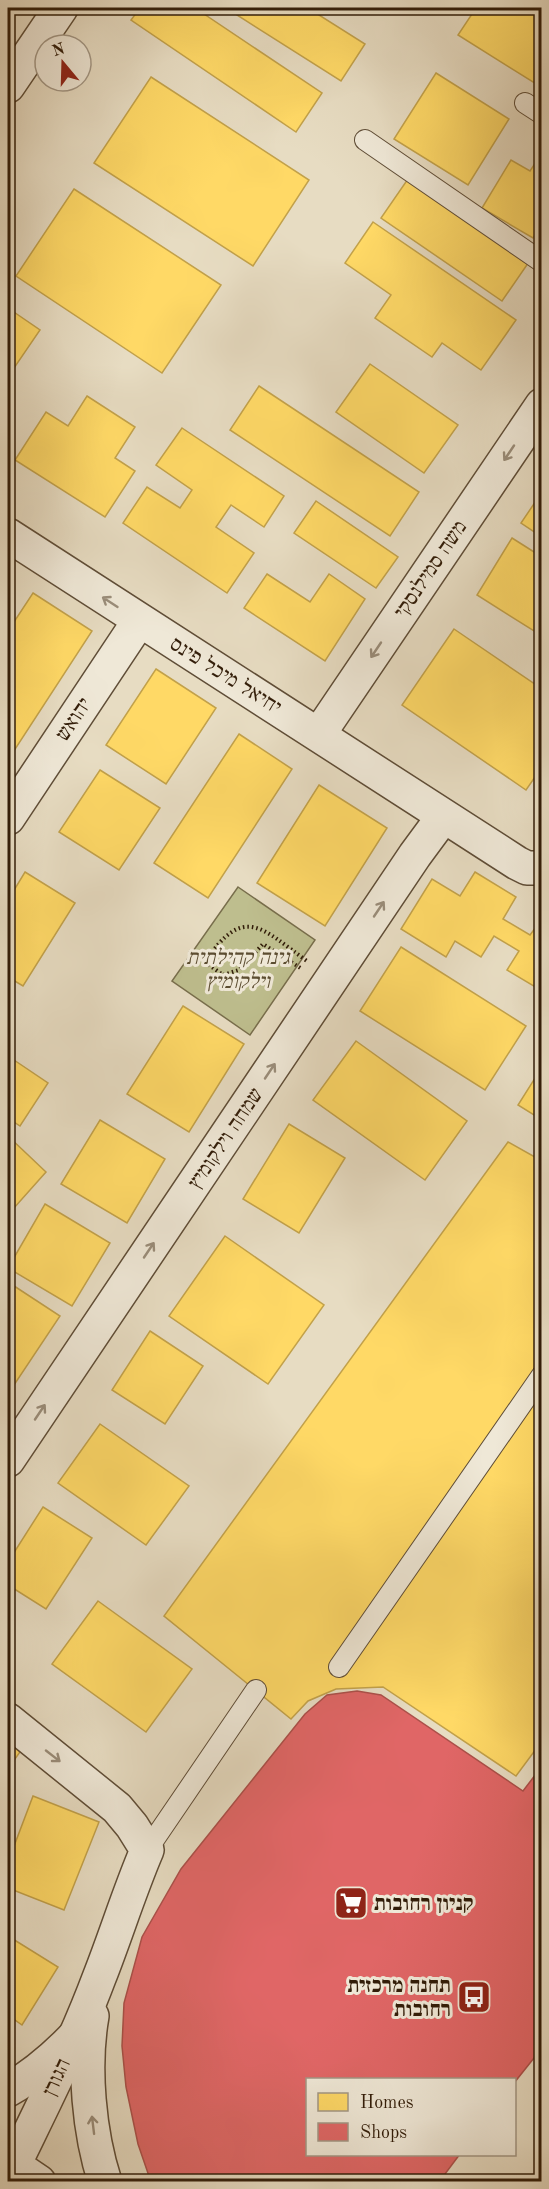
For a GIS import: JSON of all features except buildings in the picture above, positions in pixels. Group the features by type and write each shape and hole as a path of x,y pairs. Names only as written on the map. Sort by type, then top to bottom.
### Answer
{"street":[{"path":"8,86 61,8"},
{"name":"משה סמילנסקי","path":"319,734 542,405"},
{"name":"יחיאל מיכל פינס","path":"8,535 139,621 319,734 443,817 517,863 527,868 542,868"},
{"name":"יהואש","path":"8,818 139,621"},
{"name":"שמחה וילקומיץ","path":"8,1460 443,817"},
{"path":"8,1720 117,1808 147,1850"},
{"name":"הגורן","path":"18,2173 100,1976 117,1924 147,1850"},
{"name":"הגורן","path":"100,1976 91,2023 89,2066 95,2144 105,2181"},
{"path":"8,2090 39,2071 76,2035"}],"lane":[{"path":"525,103 542,114"},
{"path":"365,140 542,262"},
{"path":"339,1667 542,1375"},
{"path":"147,1850 256,1690"}],"path":[{"path":"205,962 219,940 241,927 259,927 330,983"},
{"path":"189,951 222,975 239,970 263,944 330,983"}],"green space":[{"name":"גינה קהילתית וילקומיץ","path":"238,887 315,940 250,1035 172,981"}],"place":[{"name":"קניון רחובות","path":"351,1903"},
{"name":"תחנה מרכזית רחובות","path":"474,1997"}]}
